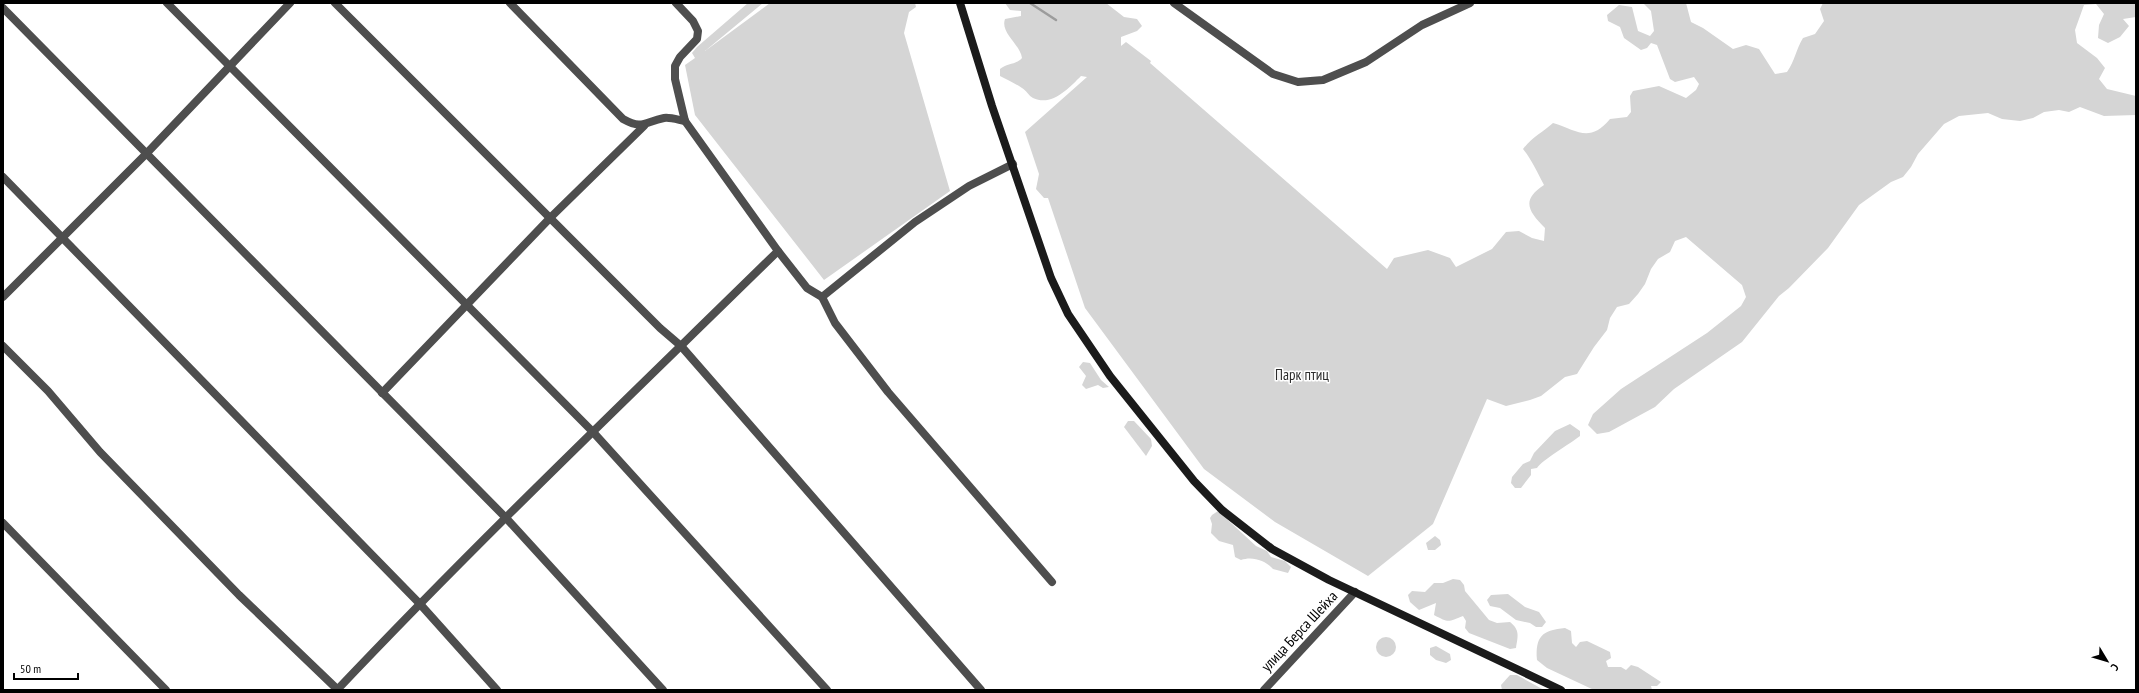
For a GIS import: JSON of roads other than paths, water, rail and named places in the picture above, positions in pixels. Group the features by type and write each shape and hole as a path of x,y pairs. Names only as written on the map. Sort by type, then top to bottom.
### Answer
{"main road":[{"path":"960,3 992,106 1051,278 1068,314 1110,376 1194,481 1222,510 1272,549 1355,592 1561,690"}],"street":[{"path":"167,3 593,432 827,690"},
{"path":"3,297 146,154 290,3"},
{"path":"335,3 551,217 660,328 681,346 981,690"},
{"path":"510,3 623,119 634,125 644,126"},
{"path":"676,3 693,21 698,31 697,39 680,57 675,66 675,79 686,121 778,252 808,288 822,297 835,323 888,392 1052,582"},
{"path":"1174,3 1273,74 1298,82 1323,80 1366,62 1422,25 1470,3"},
{"path":"3,8 506,518 663,690"},
{"path":"382,393 551,217 644,126 665,118 686,121"},
{"path":"822,297 915,222 969,186 1013,164"},
{"path":"3,177 420,604 497,690"},
{"path":"3,346 48,391 100,452 239,595 338,690 420,604 506,518 778,252"},
{"path":"3,523 166,690"},
{"name":"улица Берса Шейха","path":"1264,690 1355,592"}],"waterway":[{"path":"1030,3 1056,20"}],"park label":[{"name":"Парк птиц","path":"1302,374"}]}
